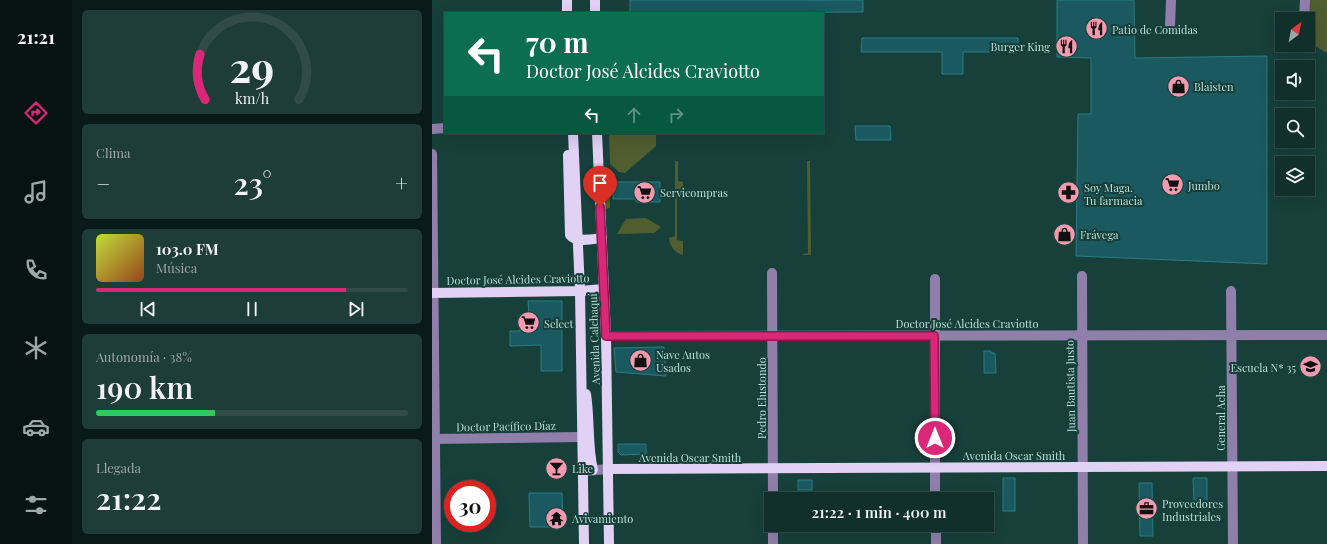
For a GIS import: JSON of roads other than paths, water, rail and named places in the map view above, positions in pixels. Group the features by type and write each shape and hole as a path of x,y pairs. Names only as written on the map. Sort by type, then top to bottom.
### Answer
{"main road":[{"path":"567,0 567,12"},
{"path":"595,0 595,12"},
{"path":"567,134 570,232 572,238 578,240 602,238"},
{"name":"Avenida Calchaquí","path":"573,134 580,291 581,437 584,544"},
{"name":"Avenida Calchaquí","path":"597,134 606,336 609,544"},
{"name":"Doctor José Alcides Craviotto","path":"433,293 580,291 604,289"},
{"path":"581,360 588,409 590,454 593,470"},
{"name":"Avenida Oscar Smith","path":"608,469 1327,466"}],"street":[{"path":"1170,26 1171,0"},
{"path":"1304,12 1305,0"},
{"path":"432,129 444,128"},
{"path":"432,154 436,544"},
{"name":"Pedro Elustondo","path":"772,273 773,492"},
{"name":"Juan Bautista Justo","path":"1082,276 1083,544"},
{"path":"935,279 935,492"},
{"name":"General Acha","path":"1231,291 1233,544"},
{"name":"Doctor José Alcides Craviotto","path":"606,336 1327,335"},
{"name":"Doctor Pacífico Díaz","path":"434,439 581,437"},
{"name":"Avenida Oscar Smith","path":"582,472 608,469"},
{"path":"773,532 773,544"},
{"path":"936,532 936,544"}],"place":[{"name":"Patio de Comidas","path":"1096,29"},
{"name":"Burger King","path":"1066,46"},
{"name":"Blaisten","path":"1179,86"},
{"name":"Jumbo","path":"1172,185"},
{"name":"Servicompras","path":"644,192"},
{"name":"Soy Maga. Tu farmacia","path":"1069,193"},
{"name":"Frávega","path":"1065,234"},
{"name":"Select","path":"528,323"},
{"name":"Nave Autos Usados","path":"640,360"},
{"name":"Escuela N* 35","path":"1311,367"},
{"name":"Like","path":"557,468"},
{"name":"Proveedores Industriales","path":"1146,509"},
{"name":"Avivamiento","path":"556,518"}]}
